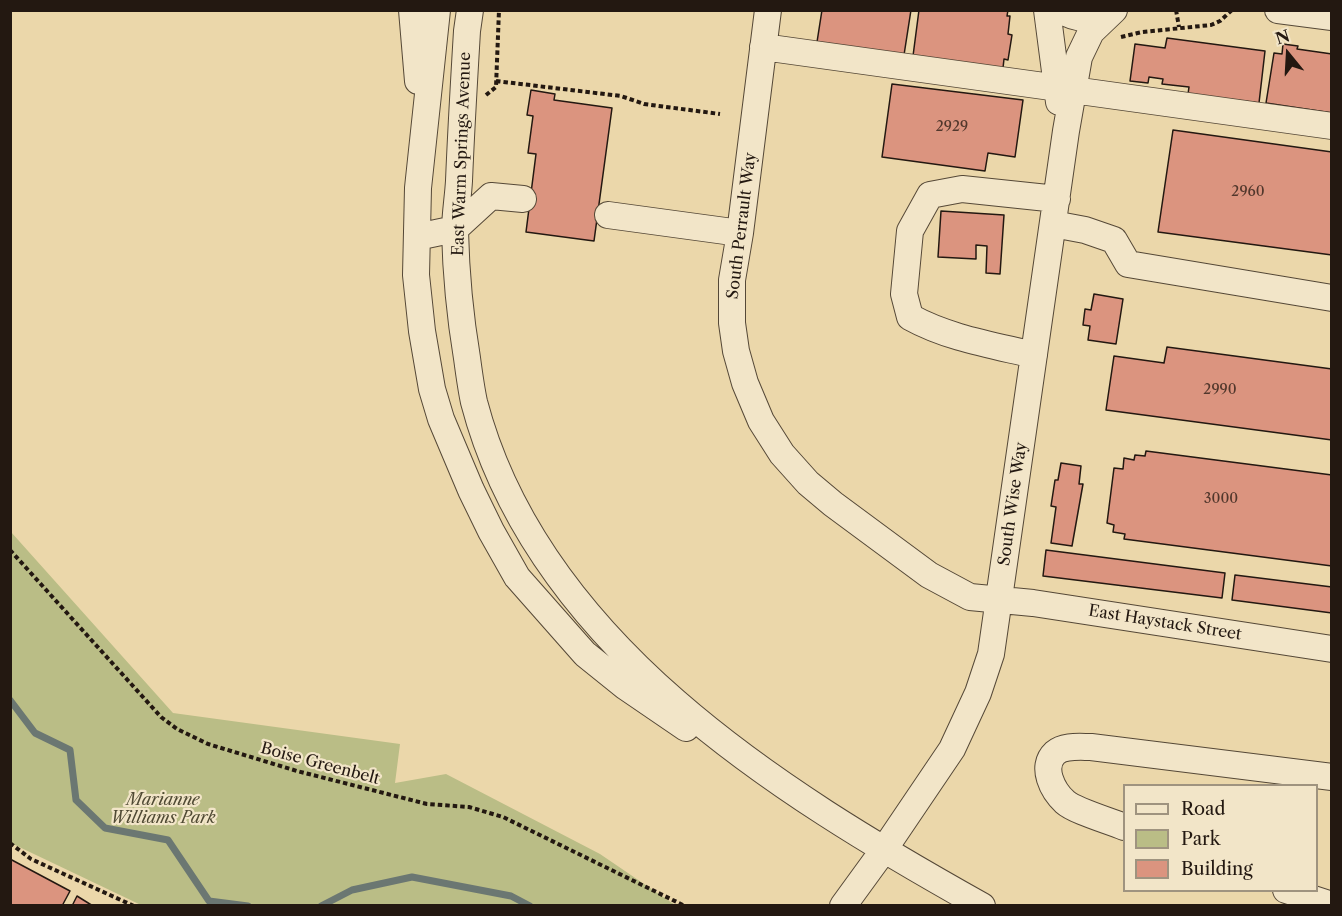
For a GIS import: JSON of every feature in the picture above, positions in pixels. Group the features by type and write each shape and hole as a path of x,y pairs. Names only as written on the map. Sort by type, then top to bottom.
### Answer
{"street":[{"path":"412,10 423,135"},
{"name":"East Warm Springs Avenue","path":"437,10 418,188 417,275 422,331 432,389 441,419 476,500 517,577 585,654 618,680 698,735 757,767"},
{"name":"East Warm Springs Avenue","path":"470,10 455,229 460,317 474,402 489,447 526,529 580,605 614,643 700,723 757,767 884,851 982,906"},
{"name":"South Perrault Way","path":"768,10 732,280 732,323 736,351 745,383 761,421 782,453 808,483 929,575 970,597 999,601"},
{"name":"South Wise Way","path":"843,906 884,851 952,749 978,693 991,654 1066,131 1064,89 1047,10"},
{"path":"1061,10 1078,17 1090,18 1103,16 1114,10"},
{"name":"South Wise Way","path":"1064,89 1091,32 1114,10"},
{"path":"1278,10 1332,17"},
{"path":"763,47 1332,126"},
{"path":"1034,355 960,337 928,327 910,317 904,294 910,231 930,195 962,189 1057,199"},
{"path":"417,237 455,229 491,196 523,199"},
{"path":"608,215 740,232"},
{"path":"1053,224 1085,230 1114,240 1128,264 1332,298"},
{"name":"East Haystack Street","path":"999,601 1033,603 1332,650"},
{"path":"1123,826 1066,803 1055,790 1048,774 1050,761 1056,752 1072,746 1091,747 1332,777"},
{"path":"1289,892 1332,905"}],"path":[{"path":"496,87 499,10"},
{"path":"1176,10 1179,28"},
{"path":"1116,39 1127,35 1211,25 1220,21 1232,10"},
{"path":"496,81 621,96 644,104 720,114"},
{"name":"Boise Greenbelt","path":"10,550 161,717 177,729 207,744 297,771 427,804 469,807 503,817 685,906"},
{"path":"10,843 31,859 134,906"}],"green space":[{"name":"Marianne Williams Park","path":"11,532 173,713 400,744 395,783 446,774 600,854 675,905 141,905 15,845 10,841"}],"building":[{"path":"822,10 911,10 904,55 817,42"},
{"path":"919,10 1008,10 1007,16 1010,16 1008,34 1012,35 1008,60 1004,59 1003,68 913,56"},
{"path":"1167,38 1265,51 1259,103 1188,94 1189,87 1162,84 1163,79 1149,77 1148,83 1130,81 1135,44 1165,48"},
{"path":"1283,44 1298,46 1297,49 1332,54 1332,113 1266,103 1274,53 1282,54"},
{"path":"892,84 1023,100 1015,157 988,153 985,171 882,157"},
{"path":"531,90 555,94 554,100 612,108 594,241 526,232 536,154 528,153 533,116 527,115"},
{"path":"1173,130 1332,152 1332,255 1158,232"},
{"path":"941,211 1004,215 1000,274 986,273 987,246 976,245 976,259 938,257"},
{"path":"1094,294 1123,299 1116,344 1088,340 1090,326 1083,325 1085,309 1091,310"},
{"path":"1167,347 1332,369 1332,440 1106,410 1114,356 1164,363"},
{"path":"1146,451 1332,475 1332,566 1124,539 1125,534 1113,532 1114,525 1107,523 1114,468 1123,469 1124,458 1134,460 1135,455 1145,456"},
{"path":"1061,463 1081,466 1079,484 1083,484 1072,546 1051,543 1056,507 1051,506 1055,480 1058,480"},
{"path":"1046,550 1225,573 1222,598 1043,576"},
{"path":"1235,575 1332,587 1332,613 1232,600"},
{"path":"10,859 70,891 62,906 10,906"},
{"path":"77,896 93,906 72,906"}],"waterway":[{"path":"10,700 35,733 70,750 76,800 105,828 168,840 209,901 248,906"},
{"path":"321,906 352,890 412,877 511,896 530,906"}]}
